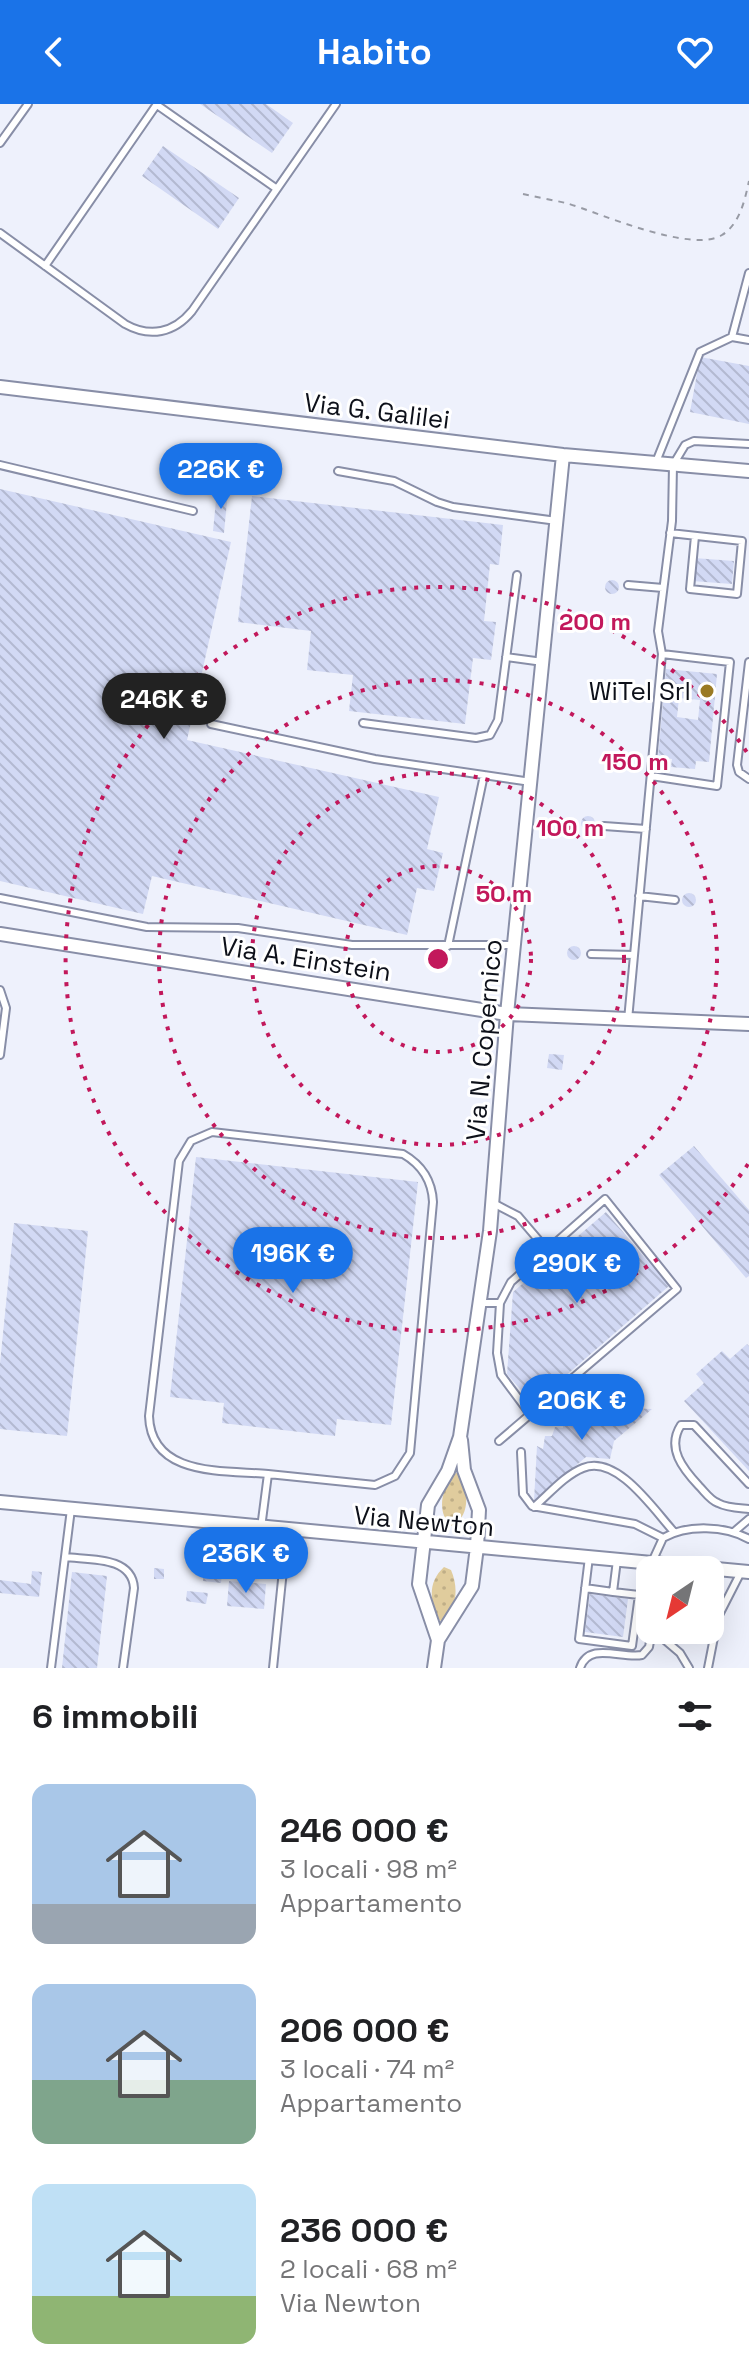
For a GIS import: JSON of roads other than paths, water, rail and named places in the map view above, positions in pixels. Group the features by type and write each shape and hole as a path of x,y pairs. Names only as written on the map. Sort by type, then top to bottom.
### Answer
{"street":[{"name":"Via G. Galilei","path":"0,387 563,455 749,471"},
{"name":"Via N. Copernico","path":"460,1437 492,1203 507,1014 563,455"},
{"name":"Via A. Einstein","path":"0,934 507,1014 749,1024"},
{"path":"438,1640 419,1584 428,1505 448,1471 460,1437"},
{"path":"434,1668 438,1640 472,1586 477,1547 479,1510 464,1470 460,1437"},
{"name":"Via Newton","path":"0,1502 636,1562"},
{"name":"Via Newton","path":"724,1570 745,1572"}],"lane":[{"path":"0,143 28,104"},
{"path":"45,266 157,104 277,189"},
{"path":"0,233 132,327 155,333 170,329 192,311 336,104"},
{"path":"732,337 749,273"},
{"path":"656,463 700,352 732,337 749,340"},
{"path":"628,1020 662,654 658,631 670,533 673,465 685,445 694,441 749,444"},
{"path":"0,465 193,511"},
{"path":"338,471 394,481 448,506 557,521"},
{"path":"670,533 742,541 737,594 690,589 695,536"},
{"path":"363,723 476,738 490,735 498,720 517,575"},
{"path":"628,585 663,588"},
{"path":"651,776 717,786 730,662 662,654"},
{"path":"506,657 543,662"},
{"path":"749,662 737,765 739,772 749,779"},
{"path":"211,724 375,759 531,782"},
{"path":"448,946 484,775"},
{"path":"604,826 646,829"},
{"path":"639,896 675,900"},
{"path":"0,898 147,927 228,927 342,944 514,945"},
{"path":"591,954 634,955"},
{"path":"0,990 6,1014 0,1055"},
{"path":"212,1132 403,1154 424,1171 431,1185 433,1202 412,1441 406,1462 395,1476 375,1485 268,1474 185,1465 168,1456 151,1434 149,1416 179,1161 191,1141 212,1132"},
{"path":"499,1441 677,1289 605,1199 511,1282 500,1303 497,1353 501,1375 530,1414"},
{"path":"492,1203 518,1216 547,1250"},
{"path":"480,1303 500,1303"},
{"path":"749,1484 698,1428 690,1423 681,1425 676,1433 676,1442 678,1458 684,1469 714,1501 729,1507 749,1509"},
{"path":"521,1452 523,1494 534,1507 635,1524 663,1538"},
{"path":"534,1507 579,1469 605,1467 628,1482 674,1532"},
{"path":"261,1528 268,1474"},
{"path":"51,1668 71,1509"},
{"path":"735,1531 749,1519"},
{"path":"658,1556 663,1538 687,1529 735,1531 749,1539"},
{"path":"273,1668 287,1531"},
{"path":"65,1557 116,1563 126,1568 132,1577 134,1588 123,1668"},
{"path":"585,1588 639,1595 632,1646 579,1639 585,1588 589,1557"},
{"path":"613,1592 617,1560"},
{"path":"708,1668 718,1617 745,1572"},
{"path":"580,1668 583,1660 593,1653 642,1655 650,1644"},
{"path":"669,1644 680,1653 689,1668"}],"place":[{"name":"WiTel Srl","path":"707,691"}]}
